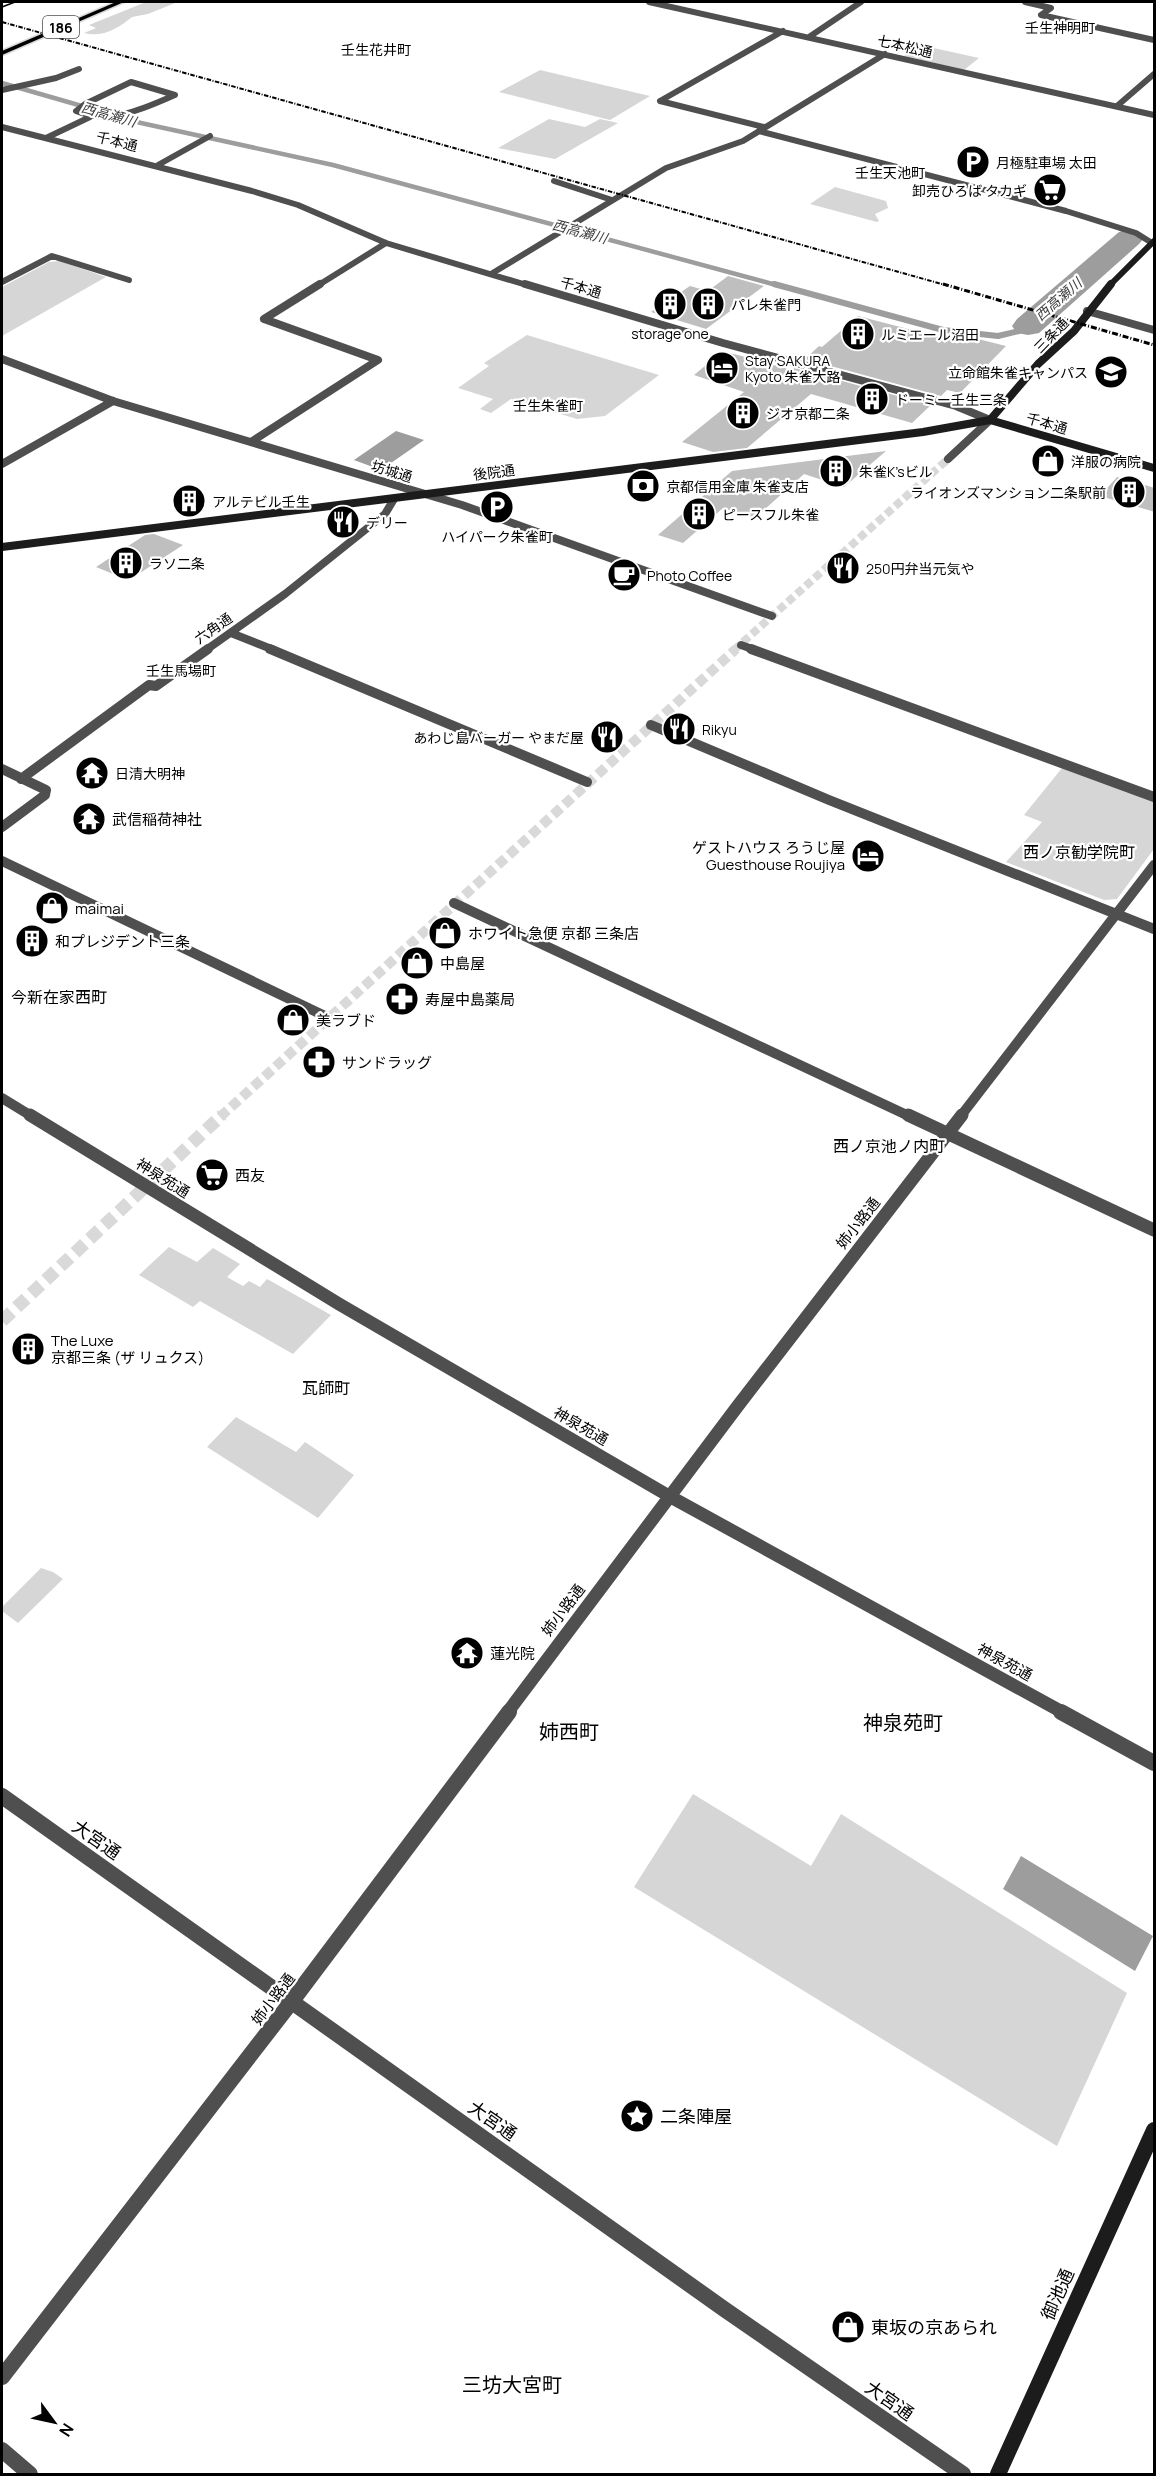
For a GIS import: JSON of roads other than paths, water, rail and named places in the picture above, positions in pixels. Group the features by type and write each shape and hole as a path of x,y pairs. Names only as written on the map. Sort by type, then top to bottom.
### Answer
{"main road":[{"name":"186","path":"2,53 121,2"}],"street":[{"name":"七本松通","path":"649,2 1155,115"},
{"path":"809,37 861,2"},
{"path":"1024,2 1051,8 1041,15 1155,40"},
{"path":"783,31 660,101 1066,212 1136,233 1154,243"},
{"path":"491,274 666,168 733,146 885,54"},
{"path":"3,89 56,78 79,69"},
{"path":"1117,106 1155,74"},
{"path":"46,138 90,117 111,117 140,110 175,95 131,82 85,104 76,111 90,117"},
{"name":"千本通","path":"2,127 158,165 298,205 386,243 723,343 956,406 990,420 1155,468"},
{"path":"158,165 210,136"},
{"path":"554,181 612,200"},
{"path":"251,442 378,360 264,319 386,243"},
{"name":"三条通","path":"990,420 1038,364 1074,331 1102,292 1154,243"},
{"path":"2,282 52,256 129,280"},
{"path":"1088,311 1155,330"},
{"name":"坊城通","path":"2,359 113,400 462,505 772,616"},
{"path":"2,464 113,400"},
{"path":"948,459 990,420"},
{"name":"後院通","path":"2,547 394,500 923,432 990,420"},
{"name":"六角通","path":"21,778 150,685 156,686 285,594 385,514 394,500"},
{"path":"231,633 360,685 588,783"},
{"path":"741,645 1155,797"},
{"path":"651,726 1155,929"},
{"path":"2,769 46,790 45,795 2,827"},
{"path":"2,861 327,1017"},
{"name":"姉小路通","path":"2,2377 292,2001 669,1496 1155,865"},
{"path":"454,903 1155,1230"},
{"name":"神泉苑通","path":"2,1098 339,1304 669,1496 1155,1763"},
{"name":"大宮通","path":"2,1796 724,2309 963,2475"},
{"name":"御池通","path":"998,2475 1155,2130"},
{"path":"2,2450 30,2475"}],"waterway":[{"name":"西高瀬川","path":"2,83 141,123 333,165 780,286"},
{"name":"西高瀬川","path":"1028,326 1129,238"},
{"name":"西高瀬川","path":"774,284 943,330 998,336 1019,331 1028,326"}],"tunnel":[{"path":"734,650 948,459"},
{"path":"220,1117 736,649"},
{"path":"2,1321 222,1115"}],"tram line":[{"path":"2,7 15,2"}],"railway":[{"path":"2,22 949,286"},
{"path":"943,284 1154,345"}],"place":[{"name":"月極駐車場 太田","path":"973,162"},
{"name":"卸売ひろば タカギ","path":"1050,190"},
{"name":"storage one","path":"670,304"},
{"name":"パレ朱雀門","path":"708,304"},
{"name":"ルミエール沼田","path":"858,334"},
{"name":"Stay SAKURA Kyoto 朱雀大路","path":"722,368"},
{"name":"立命館朱雀キャンパス","path":"1111,372"},
{"name":"ドーミー壬生三条","path":"872,399"},
{"name":"ジオ京都二条","path":"743,413"},
{"name":"洋服の病院","path":"1048,461"},
{"name":"朱雀K’sビル","path":"836,471"},
{"name":"京都信用金庫 朱雀支店","path":"643,486"},
{"name":"ライオンズマンション二条駅前","path":"1129,492"},
{"name":"アルテビル壬生","path":"189,501"},
{"name":"ハイパーク朱雀町","path":"497,507"},
{"name":"ピースフル朱雀","path":"699,514"},
{"name":"デリー","path":"343,522"},
{"name":"ラソ二条","path":"126,563"},
{"name":"250円弁当元気や","path":"843,568"},
{"name":"Photo Coffee","path":"624,575"},
{"name":"Rikyu","path":"679,729"},
{"name":"あわじ島バーガー やまだ屋","path":"607,737"},
{"name":"日清大明神","path":"92,773"},
{"name":"武信稲荷神社","path":"89,819"},
{"name":"ゲストハウス ろうじ屋 Guesthouse Roujiya","path":"868,856"},
{"name":"maimai","path":"52,908"},
{"name":"ホワイト急便 京都 三条店","path":"445,933"},
{"name":"和プレジデント三条","path":"32,941"},
{"name":"中島屋","path":"417,963"},
{"name":"寿屋中島薬局","path":"402,999"},
{"name":"美ラブド","path":"293,1020"},
{"name":"サンドラッグ","path":"319,1062"},
{"name":"西友","path":"212,1175"},
{"name":"The Luxe 京都三条 (ザ リュクス)","path":"28,1349"},
{"name":"蓮光院","path":"467,1653"},
{"name":"二条陣屋","path":"637,2116"},
{"name":"東坂の京あられ","path":"848,2327"}],"district":[{"name":"壬生神明町","path":"1060,27"},
{"name":"壬生花井町","path":"376,49"},
{"name":"壬生天池町","path":"890,172"},
{"name":"壬生朱雀町","path":"548,405"},
{"name":"壬生馬場町","path":"181,670"},
{"name":"西ノ京勧学院町","path":"1079,852"},
{"name":"今新在家西町","path":"59,997"},
{"name":"西ノ京池ノ内町","path":"889,1146"},
{"name":"瓦師町","path":"326,1388"},
{"name":"神泉苑町","path":"903,1722"},
{"name":"姉西町","path":"569,1731"},
{"name":"三坊大宮町","path":"512,2384"}]}
